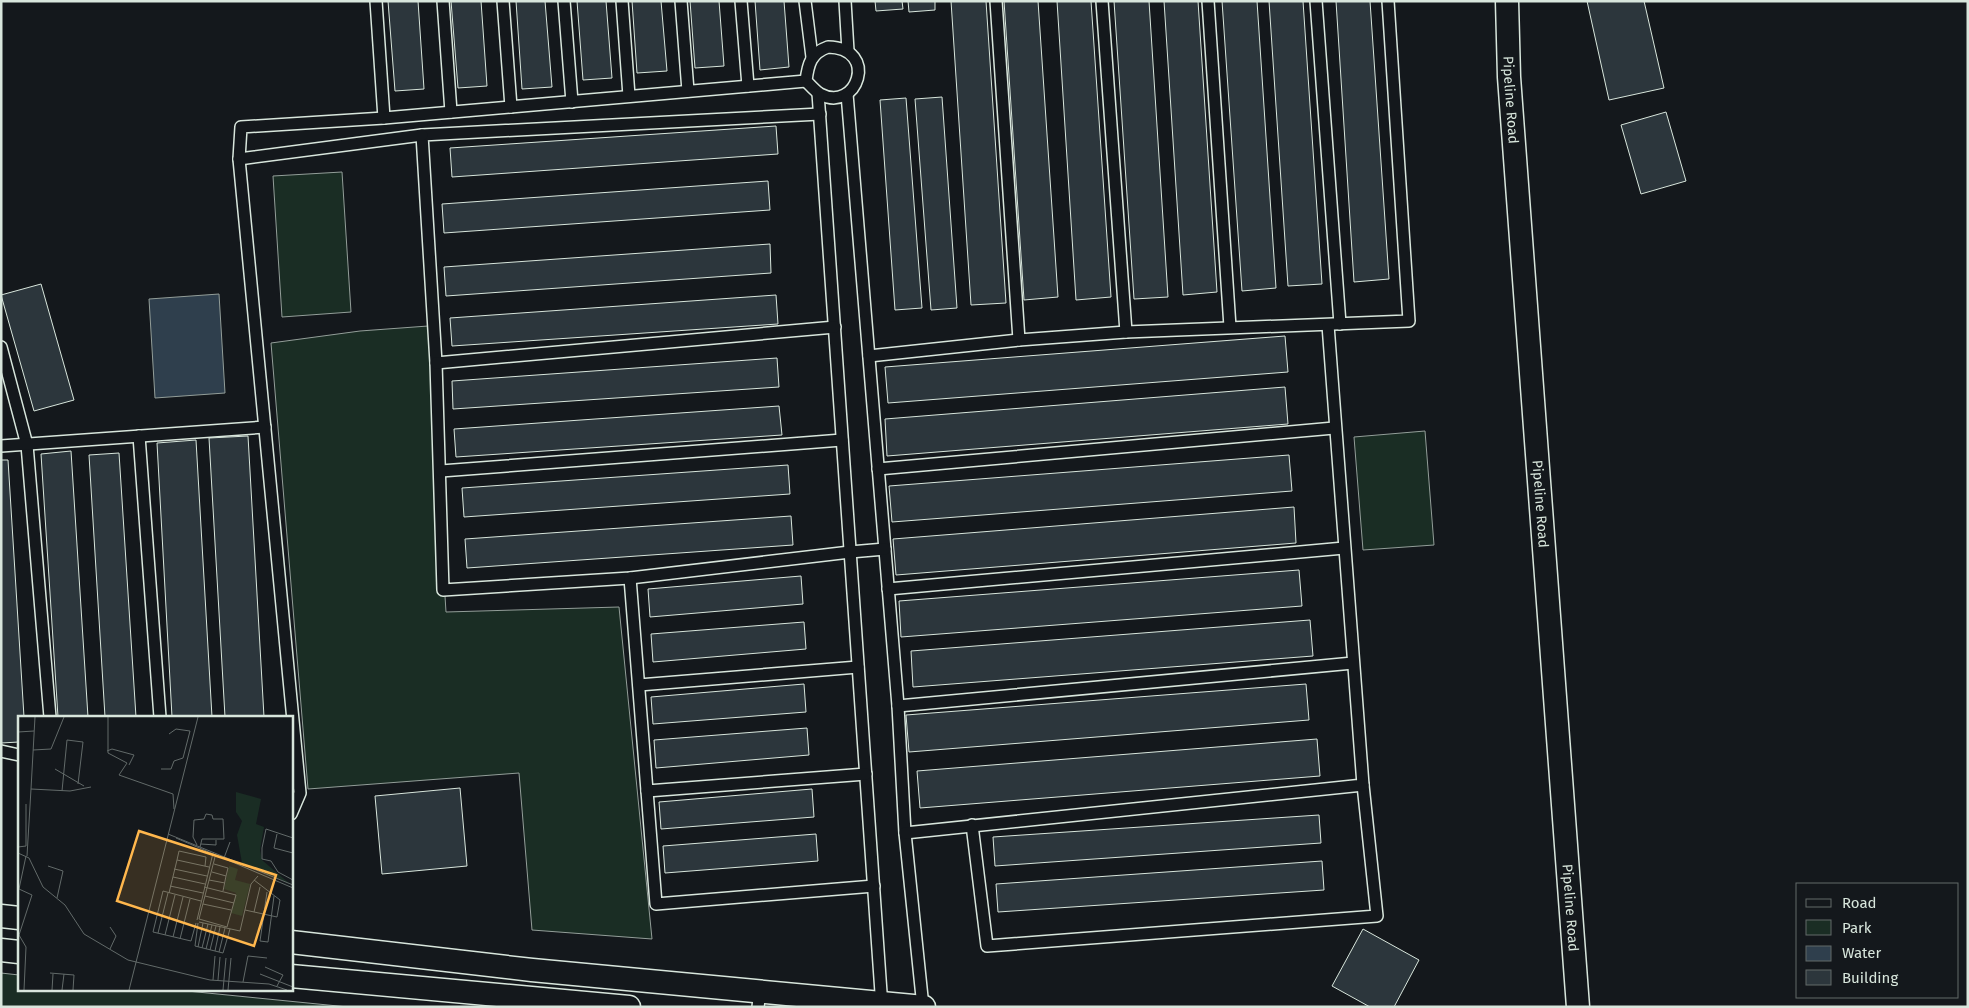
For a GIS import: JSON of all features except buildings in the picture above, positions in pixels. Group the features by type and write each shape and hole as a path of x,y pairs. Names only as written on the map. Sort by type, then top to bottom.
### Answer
{"street":[{"name":"Pipeline Road","path":"1508,1 1509,77 1578,1007"},
{"path":"1,916 18,918"},
{"path":"292,942 759,999 923,1007"},
{"path":"1,950 18,952"},
{"path":"292,976 629,1007"}],"lane":[{"path":"376,1 384,118"},
{"path":"443,1 451,112"},
{"path":"503,1 511,107"},
{"path":"564,1 572,102"},
{"path":"622,1 629,96"},
{"path":"681,1 688,91"},
{"path":"742,1 748,86"},
{"path":"805,1 812,57"},
{"path":"845,1 848,51"},
{"path":"996,1 1019,340"},
{"path":"1102,1 1126,332"},
{"path":"1208,1 1230,327"},
{"path":"1316,1 1340,324"},
{"path":"869,356 1019,340 1126,332 1409,321 1388,1"},
{"path":"828,47 838,47 848,51 855,58 858,78 854,87 847,94 837,98 827,97 818,94 806,81 812,57 819,50 828,47"},
{"path":"292,812 300,793 239,160 241,128 384,118 806,81"},
{"path":"818,94 882,1005"},
{"path":"847,94 898,706 905,833 923,1007"},
{"path":"239,160 422,135 820,114"},
{"path":"422,135 441,471 443,590 630,578 885,549"},
{"path":"972,825 987,946 1377,916 1363,785 1334,428 1328,325"},
{"path":"436,363 834,327"},
{"path":"1,347 27,444 50,716"},
{"path":"1,446 265,427"},
{"path":"878,469 1334,428"},
{"path":"140,436 160,716"},
{"path":"441,471 842,440"},
{"path":"888,589 1344,548"},
{"path":"630,578 656,904 874,886"},
{"path":"898,706 1354,663"},
{"path":"639,685 858,667"},
{"path":"1,751 18,755"},
{"path":"647,791 866,774"},
{"path":"905,833 1363,785"}],"green space":[{"path":"342,172 351,312 282,317 273,176"},
{"path":"428,326 446,612 619,607 652,939 532,930 519,773 308,789 271,343 360,331"},
{"path":"1425,431 1434,545 1363,550 1354,437"},
{"path":"1,973 18,975 18,990 177,990 348,1007 1,1007"}],"water":[{"path":"219,294 225,393 155,398 149,299"}]}
